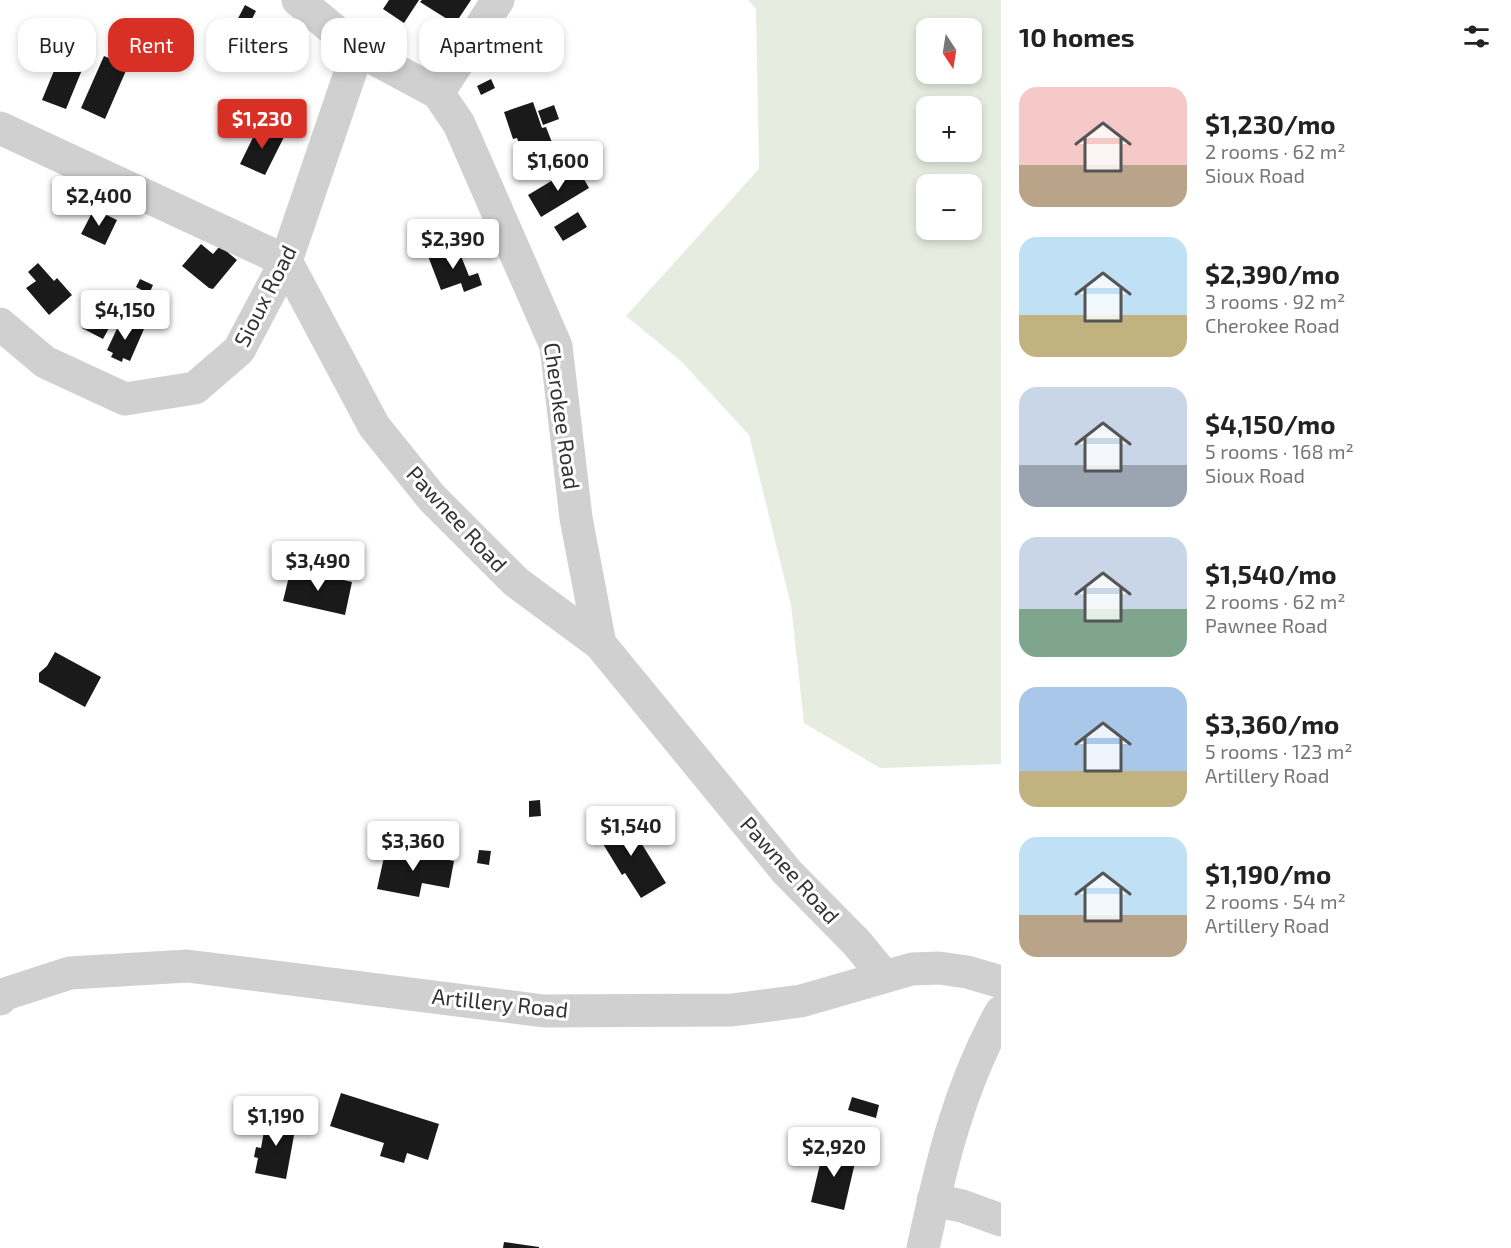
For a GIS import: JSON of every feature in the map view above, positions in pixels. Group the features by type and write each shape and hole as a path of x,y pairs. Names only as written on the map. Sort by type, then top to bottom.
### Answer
{"street":[{"name":"Cherokee Road","path":"298,0 321,19"},
{"path":"438,93 498,0"},
{"name":"Sioux Road","path":"0,324 45,362 125,399 195,388 239,350 286,261 350,72"},
{"name":"Cherokee Road","path":"399,72 438,93 459,124 556,346 576,518 600,644"},
{"path":"0,128 286,261"},
{"name":"Pawnee Road","path":"286,261 374,426 432,498 516,582 600,644 787,872 857,943 884,976"},
{"name":"Artillery Road","path":"0,999 5,994 70,973 187,966 544,1011 732,1010 801,1001 912,969 939,968 968,972 1001,982"},
{"path":"923,1248 952,1124 970,1075 1001,1012"},
{"path":"933,1200 962,1206 1001,1220"}],"shaded area":[{"path":"748,0 1001,0 1001,764 880,768 804,723 791,605 749,435 681,361 626,316 759,169 756,9"}],"building":[{"path":"389,0 419,0 407,18 396,18 383,9"},
{"path":"422,0 471,0 459,18 445,18 420,2"},
{"path":"245,5 256,11 252,18 238,18"},
{"path":"104,56 108,58 108,72 125,72 105,119 81,108"},
{"path":"53,72 81,72 66,109 42,100"},
{"path":"491,79 495,88 481,95 477,86"},
{"path":"533,102 542,128 546,127 553,145 523,155 517,138 513,139 504,112"},
{"path":"554,105 559,119 543,125 538,111"},
{"path":"259,125 284,137 265,175 240,164"},
{"path":"568,171 571,177 580,172 589,188 541,217 528,195"},
{"path":"94,209 117,220 105,245 81,234"},
{"path":"578,212 587,227 563,241 554,227"},
{"path":"201,244 213,254 220,246 237,260 213,289 182,266"},
{"path":"457,246 469,276 478,273 482,285 464,292 461,283 441,290 428,256"},
{"path":"38,263 54,281 57,278 72,295 49,315 26,288 36,281 28,272"},
{"path":"140,279 153,285 149,294 136,287"},
{"path":"94,306 115,317 103,339 82,328"},
{"path":"122,318 144,329 130,361 123,358 122,362 111,357 113,353 107,350"},
{"path":"291,568 352,582 345,615 283,601"},
{"path":"55,652 101,677 85,707 39,682 39,673 47,666"},
{"path":"540,800 541,816 529,817 529,801"},
{"path":"625,817 666,883 641,898 625,873 622,875 597,834"},
{"path":"386,848 454,861 449,888 422,883 419,897 377,889"},
{"path":"479,850 491,851 489,865 477,863"},
{"path":"341,1093 439,1124 428,1160 407,1153 404,1163 380,1156 384,1143 330,1126"},
{"path":"852,1097 879,1105 876,1118 848,1110"},
{"path":"267,1114 297,1119 286,1179 255,1173 258,1158 254,1157 256,1147 261,1148"},
{"path":"824,1147 857,1154 844,1210 811,1202"},
{"path":"504,1242 539,1247 539,1248 503,1248"}]}
